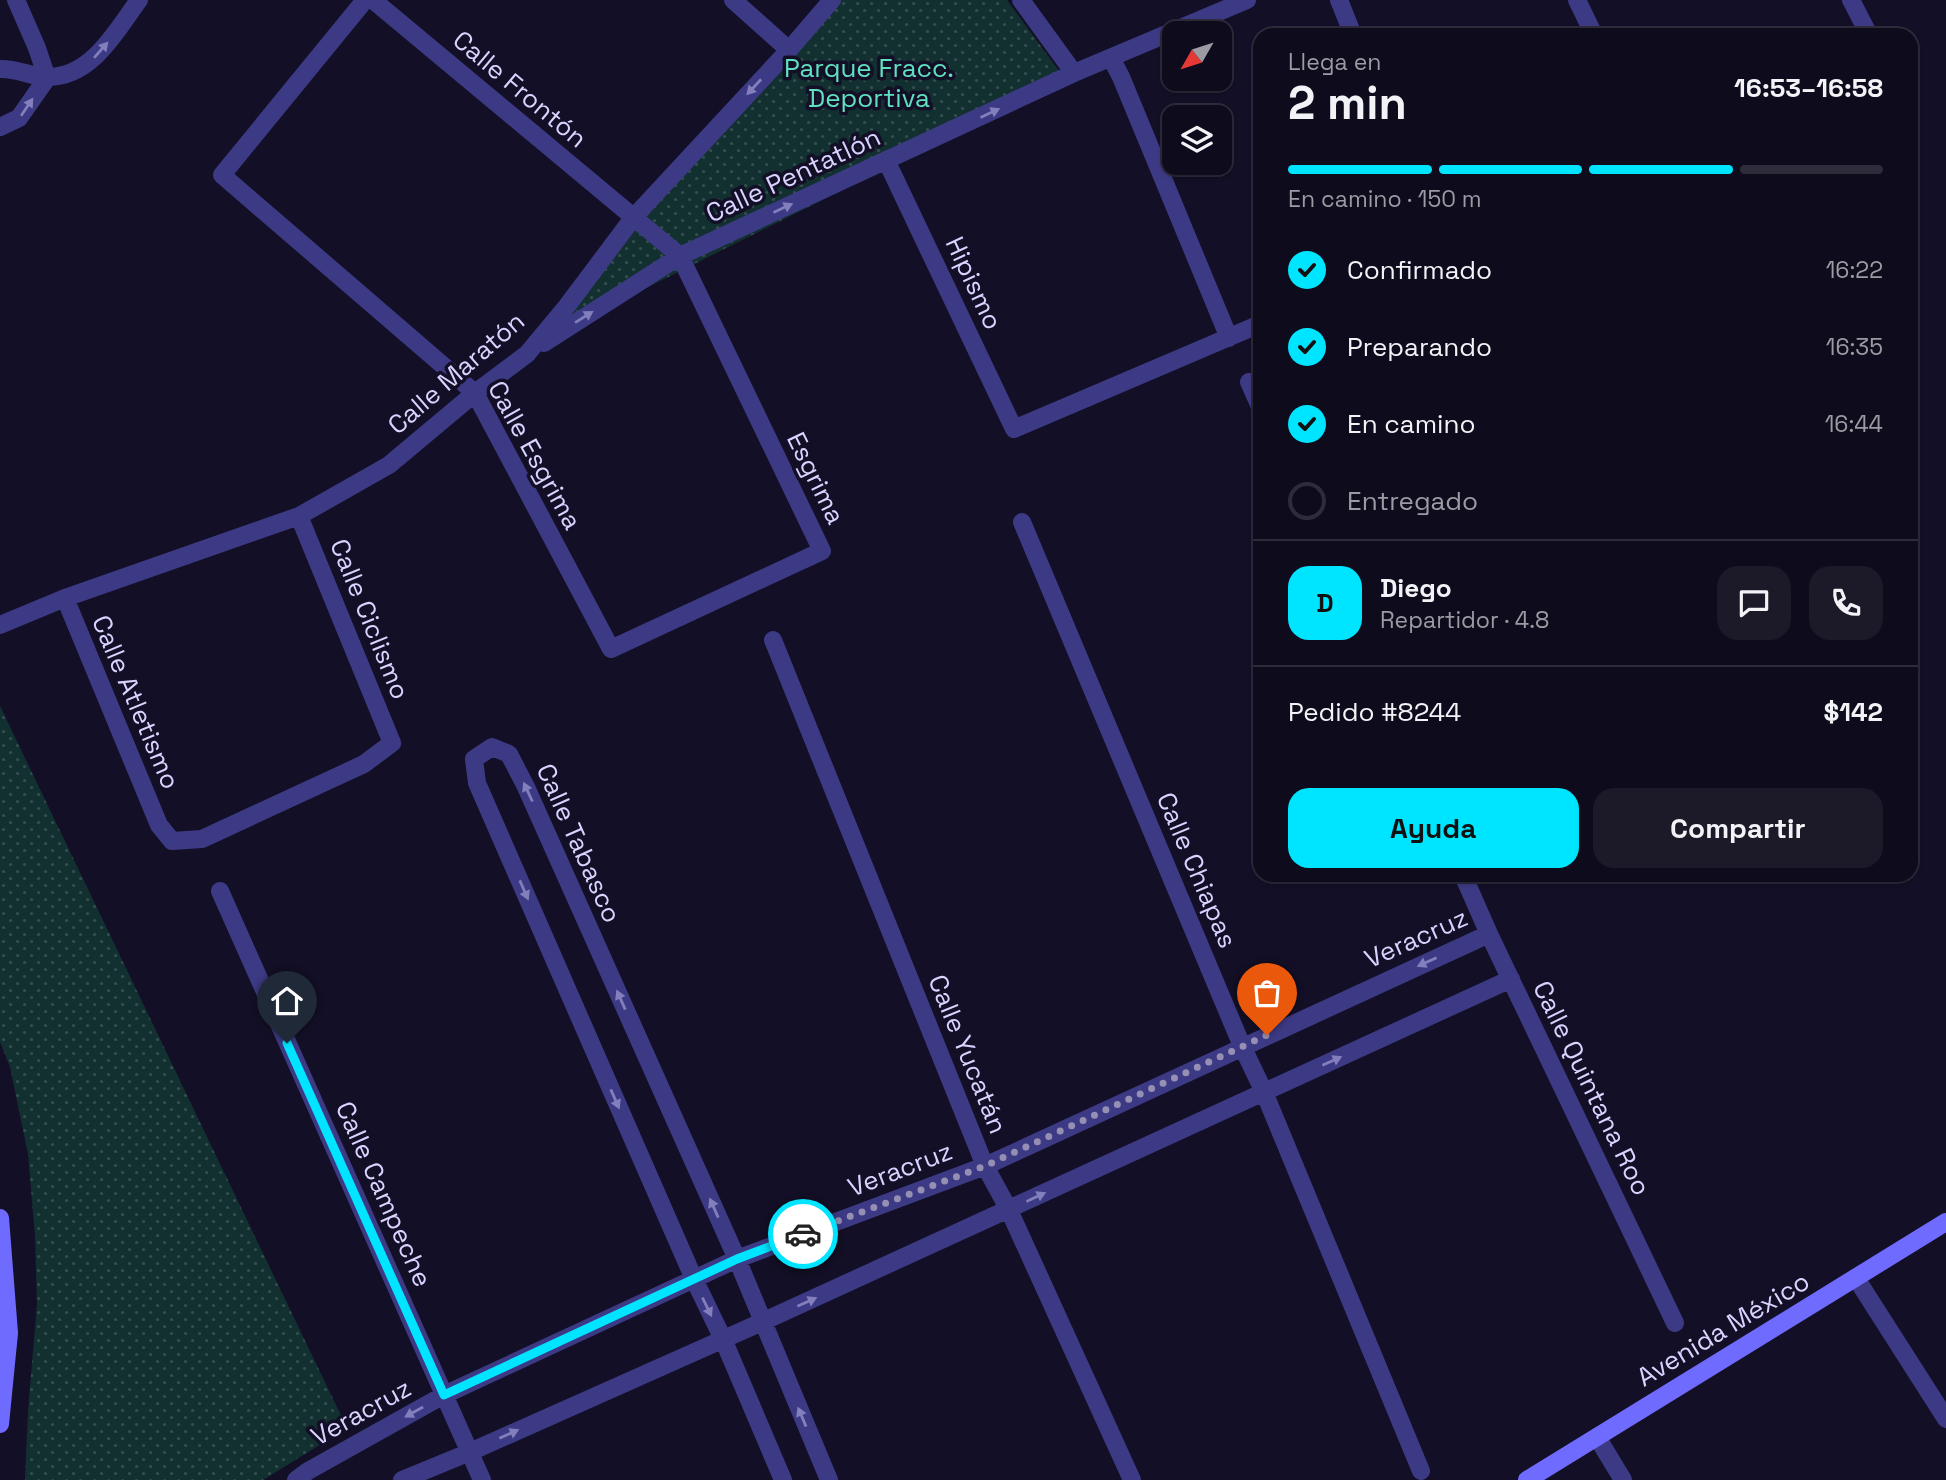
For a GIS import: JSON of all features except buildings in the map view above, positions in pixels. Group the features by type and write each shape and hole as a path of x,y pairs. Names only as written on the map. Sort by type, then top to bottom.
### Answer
{"main road":[{"path":"0,1218 9,1333 0,1424"},
{"name":"Avenida México","path":"1527,1480 1946,1222"}],"street":[{"path":"16,0 47,78"},
{"path":"0,69 47,78 71,74 97,57 139,0"},
{"name":"Calle Esgrima","path":"365,0 222,175 475,393 611,649"},
{"name":"Calle Frontón","path":"373,0 680,256"},
{"path":"733,0 789,50"},
{"name":"Calle Maratón","path":"0,625 65,598 299,516 389,465 475,393 527,354 633,218 832,0"},
{"path":"1021,0 1074,73"},
{"name":"Calle Pentatlón","path":"527,354 680,256 1074,73 1248,0"},
{"path":"1339,0 1350,28"},
{"path":"1577,0 1591,28"},
{"path":"1851,0 1865,28"},
{"path":"1111,58 1229,338 1253,327"},
{"path":"0,127 19,118 47,78"},
{"name":"Hipismo","path":"887,160 1014,429 1229,338"},
{"name":"Esgrima","path":"611,649 822,551 680,256"},
{"path":"1249,382 1253,391"},
{"name":"Calle Ciclismo","path":"159,825 172,841 202,839 364,764 392,743 299,516"},
{"name":"Calle Chiapas","path":"1022,522 1242,1046 1264,1092 1421,1471"},
{"name":"Calle Atletismo","path":"65,598 159,825"},
{"name":"Calle Yucatán","path":"773,640 985,1166 1009,1210 1132,1480"},
{"name":"Calle Tabasco","path":"783,1480 477,783 474,759 492,747 509,754 526,788 737,1259 829,1480"},
{"name":"Calle Quintana Roo","path":"1466,882 1675,1323"},
{"name":"Calle Campeche","path":"220,891 482,1480"},
{"name":"Veracruz","path":"296,1480 444,1395 737,1259 985,1166 1489,934"},
{"path":"402,1480 762,1322 1511,979"},
{"path":"1856,1278 1946,1419"},
{"path":"1597,1437 1623,1480"}],"green space":[{"name":"Parque Fracc. Deportiva","path":"832,0 1007,0 1065,79 568,327 567,306"},
{"path":"0,706 347,1428 263,1480 25,1480 37,1304 35,1236 28,1154 10,1067 0,1042"}],"way so far":[{"path":"803,1234 985,1166 1267,1035"}],"route":[{"path":"287,1043 444,1395 737,1259 803,1234"}]}
